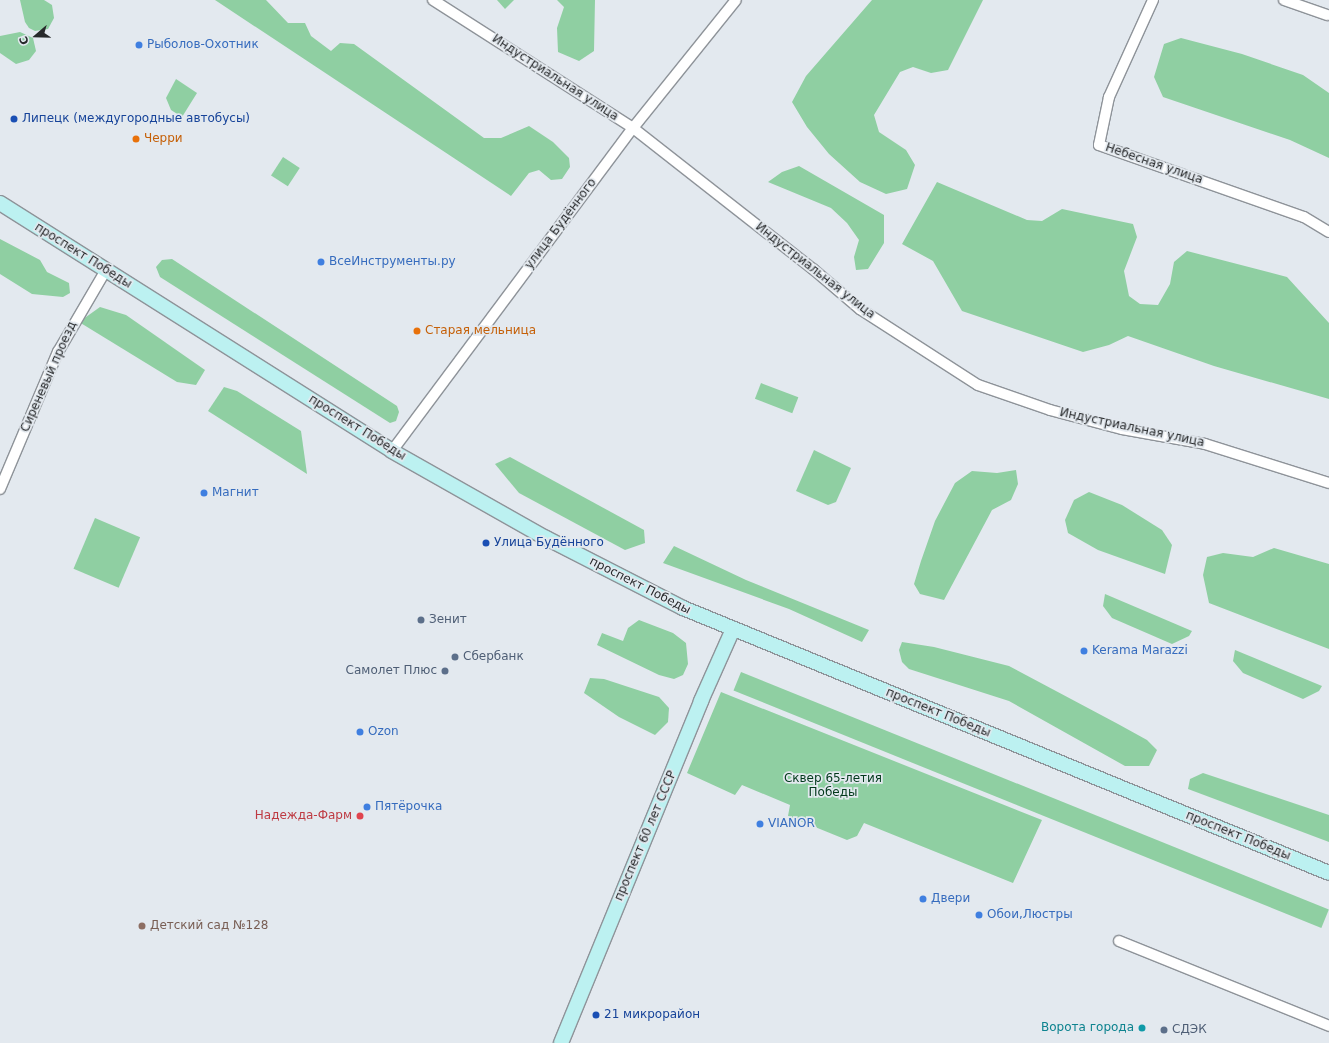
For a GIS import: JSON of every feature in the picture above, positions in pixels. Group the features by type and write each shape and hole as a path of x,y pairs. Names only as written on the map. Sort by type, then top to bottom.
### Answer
{"main road":[{"name":"проспект Победы","path":"0,203 392,451 546,538 683,608 1329,873"},
{"name":"проспект 60 лет СССР","path":"561,1043 701,701 733,629"}],"street":[{"name":"Индустриальная улица","path":"433,0 633,128 813,269 860,309 978,385 1086,419 1205,444 1329,483"},
{"name":"улица Будённого","path":"392,451 633,128 736,0"},
{"name":"Небесная улица","path":"1153,0 1109,97 1099,145 1304,217 1329,232"},
{"path":"1284,0 1327,15"},
{"name":"Сиреневый проезд","path":"0,489 58,352 106,270"},
{"path":"1119,941 1329,1026"}],"green space":[{"path":"20,0 44,0 52,5 54,18 48,29 35,31 29,28 25,22"},
{"path":"215,0 266,0 288,23 305,23 311,36 331,51 340,43 354,44 484,138 501,138 529,126 553,142 569,158 570,167 562,179 551,180 539,170 529,173 511,196"},
{"path":"497,0 514,0 505,9"},
{"path":"557,0 595,0 594,51 579,61 558,52 557,28 564,7"},
{"path":"872,0 983,0 948,70 931,73 913,67 900,72 874,115 879,132 906,150 915,165 907,189 886,194 860,182 829,154 807,127 792,102 806,76"},
{"path":"20,32 33,38 36,51 29,60 16,64 0,53 0,36"},
{"path":"1181,38 1242,54 1303,75 1329,93 1329,158 1290,140 1163,97 1154,77 1164,44"},
{"path":"176,79 197,93 182,117 171,110 166,98"},
{"path":"283,157 300,168 288,186 271,175"},
{"path":"799,166 884,215 884,243 868,269 856,270 854,257 859,240 847,223 831,208 768,182 782,172"},
{"path":"937,182 1027,220 1042,221 1062,209 1133,224 1137,237 1124,271 1129,296 1140,304 1158,305 1170,284 1174,262 1187,251 1287,277 1329,323 1329,399 1214,366 1128,336 1109,345 1083,352 962,311 933,261 902,244"},
{"path":"0,239 40,260 47,272 69,283 70,293 63,297 32,294 0,274"},
{"path":"172,259 397,406 399,412 396,421 390,423 160,277 156,267 162,260"},
{"path":"100,307 126,315 205,370 196,385 177,382 79,322"},
{"path":"761,383 798,397 792,413 755,399"},
{"path":"224,387 237,391 301,431 307,474 208,411"},
{"path":"814,450 851,468 836,502 828,505 796,491"},
{"path":"510,457 644,530 645,543 625,550 519,493 495,464"},
{"path":"1016,470 1018,484 1011,500 992,510 944,600 920,594 914,584 921,561 935,521 955,483 972,471 997,473"},
{"path":"1089,492 1122,505 1162,530 1172,545 1165,574 1098,550 1068,533 1065,520 1074,500"},
{"path":"95,518 140,537 119,588 74,569"},
{"path":"674,546 746,580 869,630 862,642 789,609 663,563"},
{"path":"1274,548 1329,564 1329,649 1209,603 1203,575 1207,557 1223,553 1253,557"},
{"path":"1105,594 1192,631 1189,636 1172,644 1112,618 1103,606"},
{"path":"639,620 673,633 686,643 688,664 683,675 674,679 659,675 597,645 602,633 623,641 628,628"},
{"path":"902,642 934,647 1009,666 1147,740 1157,750 1149,766 1125,766 1009,701 909,669 902,662 899,650"},
{"path":"1235,650 1322,686 1319,691 1303,699 1243,673 1233,661"},
{"name":"Сквер 65-летия Победы","path":"741,672 1329,910 1321,928 734,691"},
{"path":"590,678 604,679 659,697 669,708 668,722 655,735 619,717 584,693"},
{"name":"Сквер 65-летия Победы","path":"721,692 1042,820 1013,883 864,823 857,836 847,840 788,816 790,805 742,785 735,795 687,773"},
{"path":"1203,773 1329,815 1329,842 1188,789 1190,779"}],"place":[{"name":"Рыболов-Охотник","path":"139,45"},
{"name":"Липецк (междугородные автобусы)","path":"14,119"},
{"name":"Черри","path":"136,139"},
{"name":"ВсеИнструменты.ру","path":"321,262"},
{"name":"Старая мельница","path":"417,331"},
{"name":"Магнит","path":"204,493"},
{"name":"Улица Будённого","path":"486,543"},
{"name":"Зенит","path":"421,620"},
{"name":"Kerama Marazzi","path":"1084,651"},
{"name":"Сбербанк","path":"455,657"},
{"name":"Самолет Плюс","path":"445,671"},
{"name":"Ozon","path":"360,732"},
{"name":"Пятёрочка","path":"367,807"},
{"name":"Надежда-Фарм","path":"360,816"},
{"name":"VIANOR","path":"760,824"},
{"name":"Двери","path":"923,899"},
{"name":"Обои,Люстры","path":"979,915"},
{"name":"Детский сад №128","path":"142,926"},
{"name":"21 микрорайон","path":"596,1015"},
{"name":"Ворота города","path":"1142,1028"},
{"name":"СДЭК","path":"1164,1030"}]}
